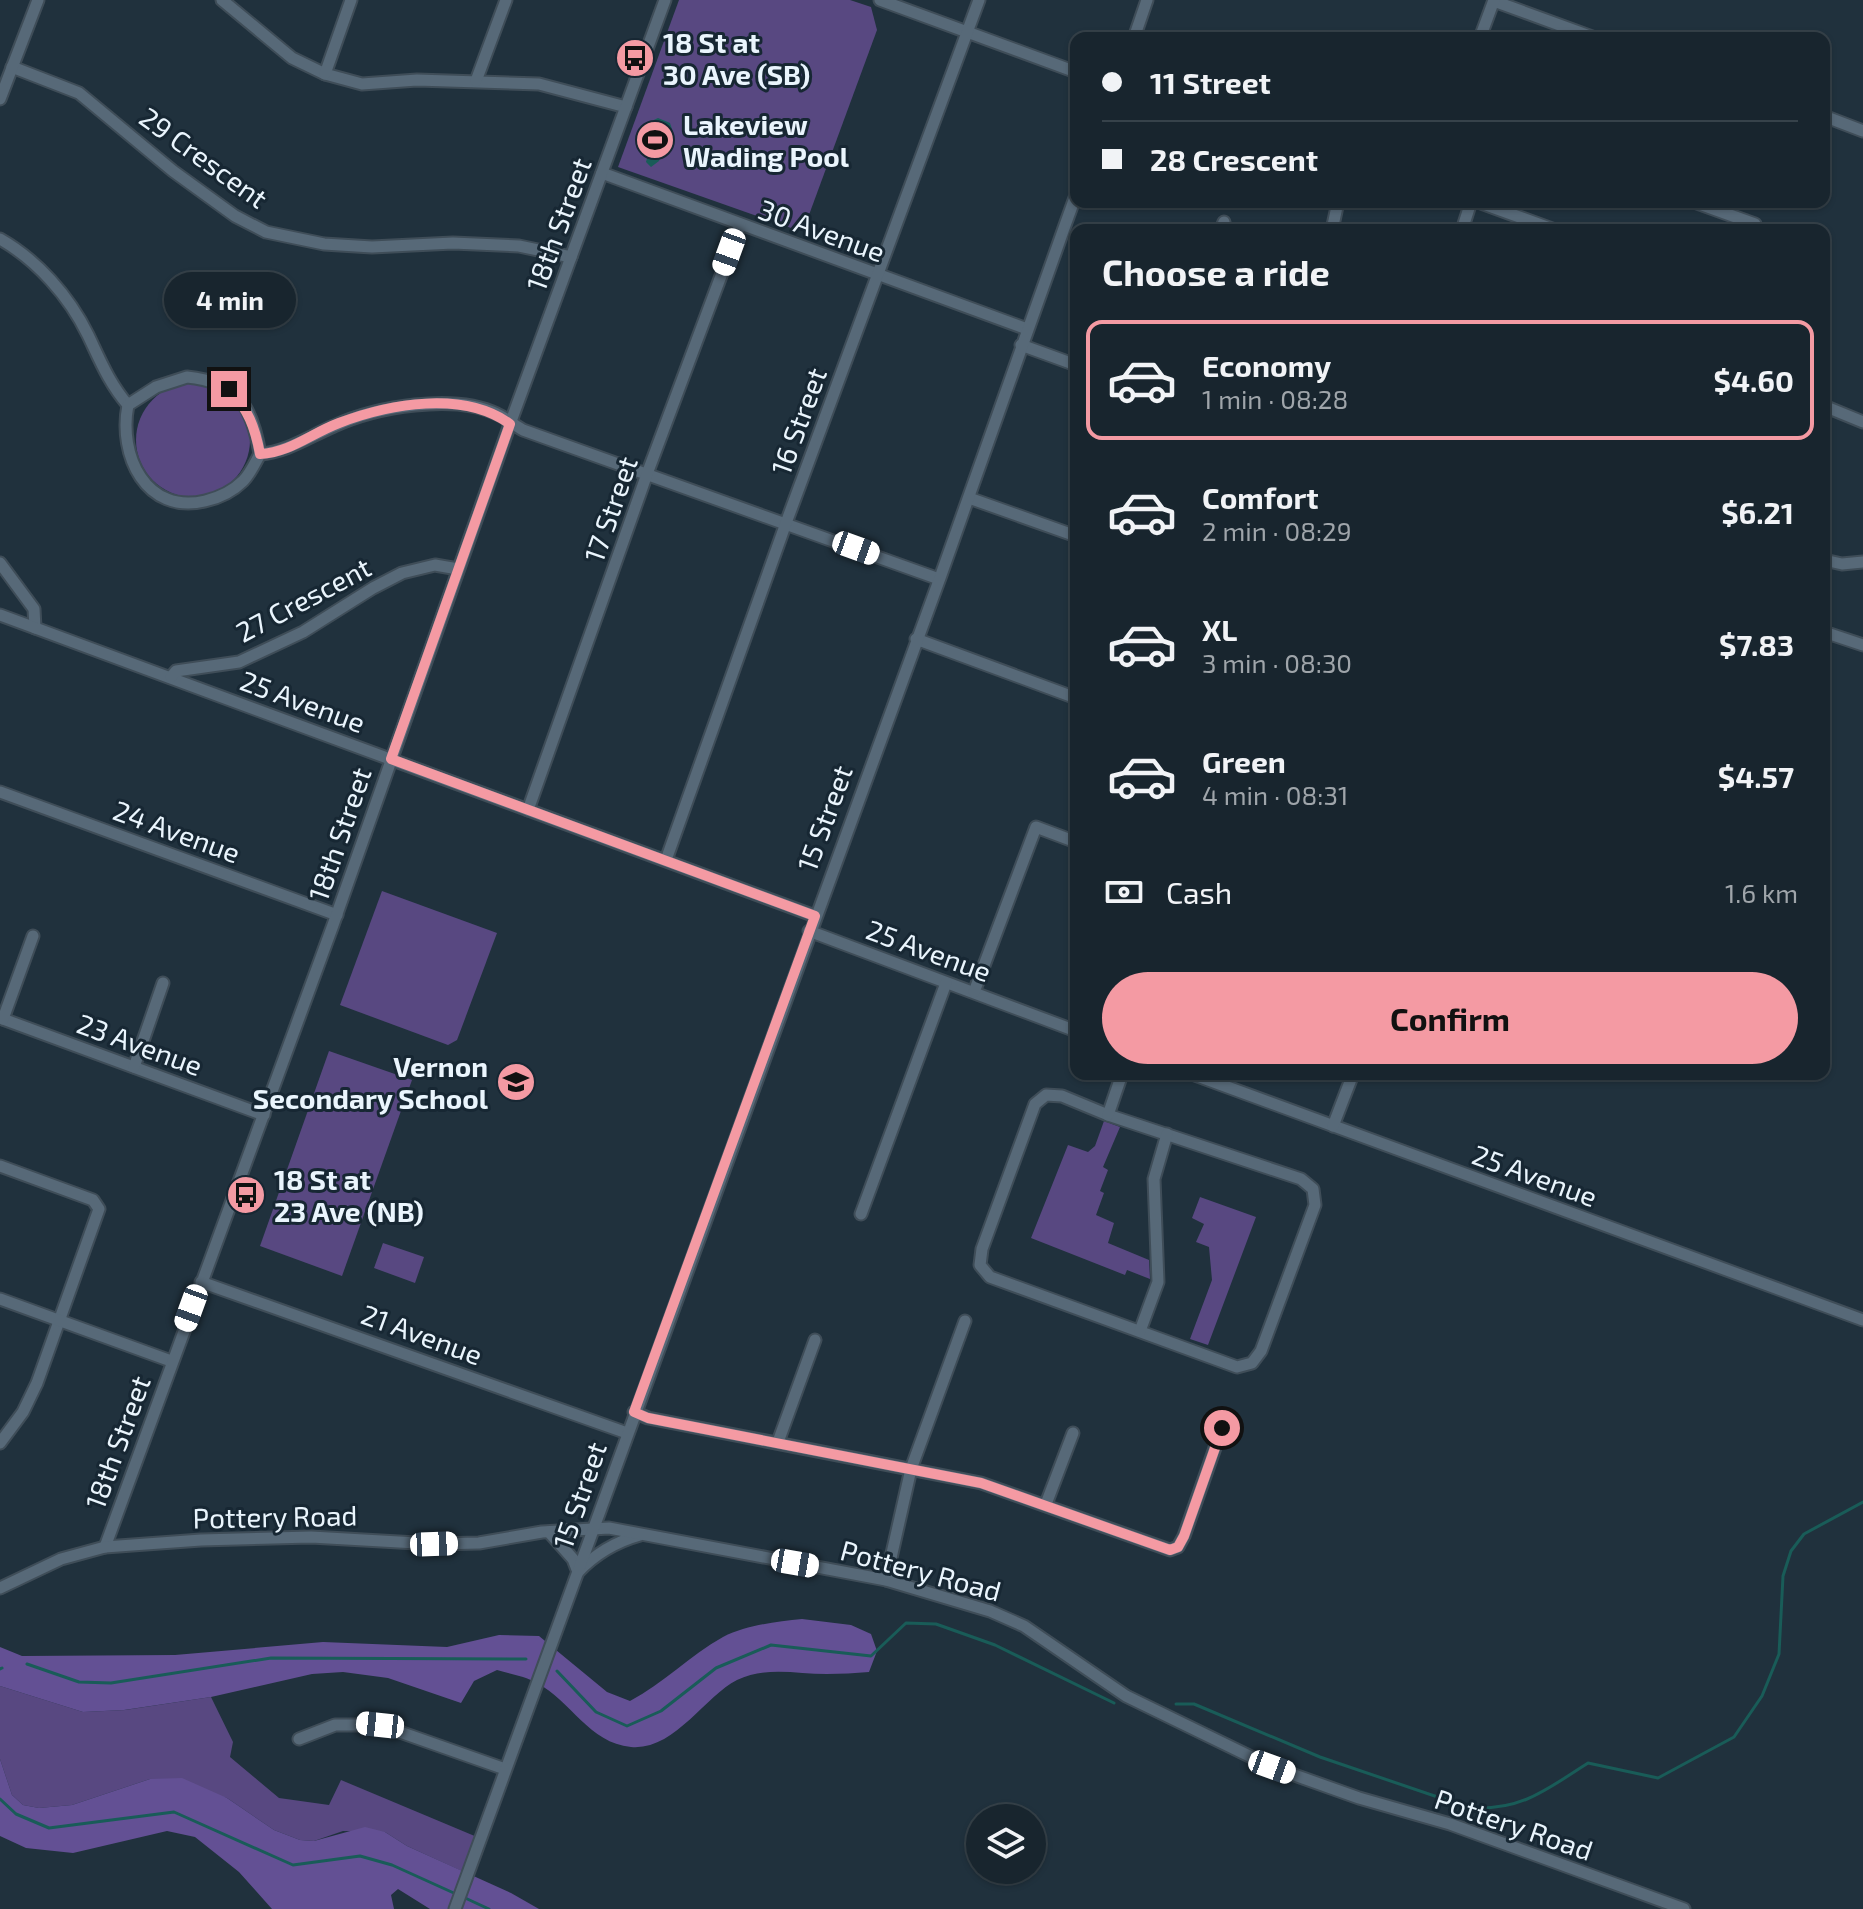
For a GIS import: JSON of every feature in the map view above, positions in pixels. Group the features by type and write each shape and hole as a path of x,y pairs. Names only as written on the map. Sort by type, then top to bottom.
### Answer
{"street":[{"path":"0,99 38,0"},
{"path":"222,0 292,58 325,74 362,84 417,80 539,84 626,107"},
{"path":"325,74 351,0"},
{"path":"476,81 506,0"},
{"name":"18th Street","path":"105,1547 337,915 458,569 665,0"},
{"path":"880,0 1070,70"},
{"name":"16 Street","path":"666,860 786,523 979,0"},
{"path":"1136,32 1147,0"},
{"path":"1482,32 1494,1 1579,32"},
{"name":"29 Crescent","path":"12,67 79,93 173,171 235,216 266,232 324,244 372,247 453,243 519,246 571,257"},
{"path":"1830,118 1863,131"},
{"name":"30 Avenue","path":"602,173 1027,329"},
{"name":"15 Street","path":"455,1909 969,498 1071,208"},
{"path":"1494,208 1538,224"},
{"path":"1711,208 1755,224"},
{"name":"17 Street","path":"528,810 647,474 740,225"},
{"path":"0,239 22,251 67,300 86,331 113,388 128,405"},
{"path":"1021,345 1070,363"},
{"path":"187,377 210,379 229,389 244,405 255,428 260,454 243,481 217,498 191,504 168,501 151,490 137,472 124,425 128,405 156,387 187,377"},
{"path":"260,454 281,453 338,423 374,412 417,405 456,404 497,414 510,424 939,579"},
{"path":"1830,408 1863,422"},
{"path":"969,498 1070,534"},
{"path":"1830,561 1842,564 1863,562"},
{"path":"0,563 34,609 35,628"},
{"name":"27 Crescent","path":"171,677 176,671 239,662 273,647 402,573 435,565 458,569"},
{"name":"25 Avenue","path":"0,615 815,916"},
{"path":"1830,634 1863,645"},
{"path":"916,639 1070,696"},
{"name":"24 Avenue","path":"0,792 337,915"},
{"path":"974,992 1036,827 1070,840"},
{"name":"25 Avenue","path":"809,931 1070,1029"},
{"path":"1,1019 33,936"},
{"path":"134,1067 163,983"},
{"path":"861,1214 946,983"},
{"name":"23 Avenue","path":"1,1019 264,1115"},
{"path":"1108,1115 1120,1080"},
{"name":"25 Avenue","path":"1208,1080 1863,1320"},
{"path":"1333,1126 1351,1080"},
{"path":"1046,1095 1062,1096 1108,1115 1301,1179 1313,1189 1315,1205 1261,1351 1252,1363 1237,1367 990,1277 980,1265 982,1249 1035,1104 1046,1095"},
{"path":"1140,1331 1158,1282 1154,1179 1167,1134"},
{"path":"0,1166 93,1200 99,1209 31,1396 0,1443"},
{"name":"21 Avenue","path":"201,1282 627,1433"},
{"path":"0,1299 171,1361"},
{"path":"886,1580 911,1469 965,1321"},
{"path":"778,1442 815,1340"},
{"path":"634,1412 648,1418 981,1483 1170,1550 1178,1547 1222,1428"},
{"path":"1046,1504 1073,1433"},
{"name":"Pottery Road","path":"0,1588 61,1559 105,1547 311,1537 434,1544 479,1543 594,1528 643,1534 886,1580 990,1611 1024,1626 1126,1696 1272,1767 1359,1798 1450,1824 1684,1909"},
{"path":"549,1532 573,1559 578,1572 610,1546 643,1534"},
{"path":"299,1739 335,1725 380,1725 505,1769"}],"shaded area":[{"path":"679,0 850,0 871,7 877,30 806,223 797,230 618,167"},
{"path":"658,118 670,123 673,132 659,161 651,167 646,162 650,150 647,128"},
{"path":"193,383 215,388 233,400 245,418 250,440 245,462 233,480 215,492 193,497 171,492 153,480 141,462 136,440 141,418 153,400 171,388"},
{"path":"382,891 497,933 457,1040 448,1045 340,1005"},
{"path":"329,1051 412,1080 342,1276 260,1246"},
{"path":"1104,1121 1120,1127 1103,1167 1108,1170 1096,1215 1114,1223 1108,1243 1149,1260 1150,1279 1127,1270 1125,1275 1031,1238 1068,1145 1088,1152 1095,1146"},
{"path":"1200,1197 1256,1217 1208,1345 1190,1339 1212,1280 1209,1247 1196,1242 1204,1224 1192,1218"},
{"path":"383,1243 424,1257 415,1283 374,1268"},
{"path":"802,1619 851,1625 871,1634 877,1651 869,1672 770,1672 748,1676 725,1688 675,1732 647,1746 631,1747 603,1738 537,1683 497,1670 474,1681 461,1703 388,1678 343,1672 312,1674 211,1697 124,1710 83,1712 0,1686 0,1647 22,1656 175,1655 323,1642 447,1647 499,1635 539,1636 607,1692 630,1701 723,1637 751,1627"},
{"path":"0,1686 83,1712 125,1710 211,1697 233,1742 230,1757 279,1798 329,1805 341,1780 477,1837 464,1872 407,1846 385,1832 343,1831 314,1841 300,1840 274,1830 227,1798 150,1779 72,1805 39,1808 23,1805 12,1795 0,1759"},
{"path":"0,1759 12,1795 23,1805 39,1808 72,1805 150,1779 182,1778 227,1798 274,1830 300,1840 314,1841 365,1827 385,1832 407,1846 539,1909 430,1909 398,1889 391,1895 394,1909 272,1909 239,1872 195,1837 167,1831 73,1853 26,1848 0,1836"}],"waterway":[{"path":"1176,1704 1194,1704 1320,1757 1470,1808 1519,1802 1588,1763 1658,1778 1734,1737 1762,1696 1779,1654 1783,1576 1791,1551 1804,1534 1863,1502"},
{"path":"557,1671 596,1712 627,1726 661,1711 716,1668 771,1645 871,1656 906,1623 936,1624 995,1645 1114,1703"},
{"path":"27,1664 79,1682 111,1683 271,1658 526,1659"},
{"path":"0,1799 16,1814 49,1828 174,1812 293,1865 360,1856 392,1865 456,1894"},
{"path":"463,1897 489,1909"}],"place":[{"name":"18 St at 30 Ave (SB)","path":"635,58"},
{"name":"Lakeview Wading Pool","path":"655,140"},
{"name":"Vernon Secondary School","path":"516,1082"},
{"name":"18 St at 23 Ave (NB)","path":"246,1195"}],"route":[{"path":"229,389 244,405 255,428 260,454 281,453 338,423 374,412 417,405 456,404 483,409 497,414 510,424 391,759 815,916 634,1412 648,1418 981,1483 1170,1550 1178,1547 1184,1536 1222,1428"}]}
